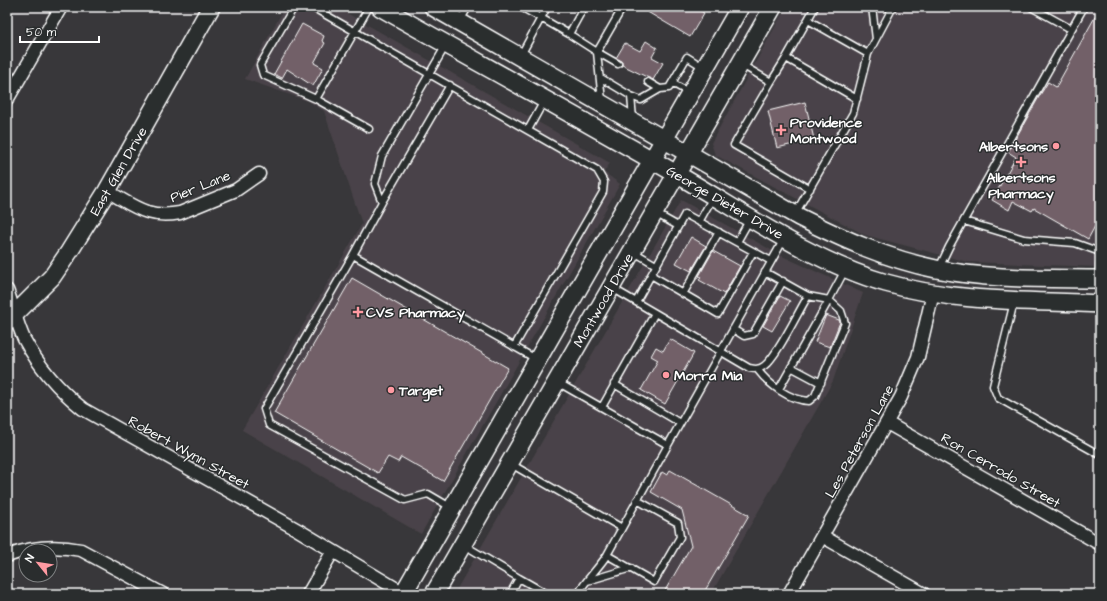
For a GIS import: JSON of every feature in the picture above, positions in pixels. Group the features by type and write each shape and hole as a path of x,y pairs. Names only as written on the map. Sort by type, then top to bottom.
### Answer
{"main road":[{"name":"East Glen Drive","path":"12,318 52,277 107,191 211,7"},
{"name":"George Dieter Drive","path":"380,7 677,174 785,237 846,269 887,283 933,293 1014,301 1100,304"},
{"name":"George Dieter Drive","path":"433,7 795,215 866,248 906,262 939,270 1002,276 1099,274"},
{"name":"Montwood Drive","path":"404,594 539,361 740,7"},
{"name":"Montwood Drive","path":"434,594 558,377 774,7"},
{"path":"447,44 460,22"},
{"path":"933,293 939,270"},
{"path":"539,361 558,377"}],"street":[{"path":"7,100 61,7"},
{"name":"Pier Lane","path":"107,191 150,214 180,213 236,190 259,174"},
{"name":"Robert Wynn Street","path":"7,290 12,318 24,339 48,375 68,397 83,409 333,551 404,594"},
{"name":"Les Peterson Lane","path":"789,594 887,423 910,379 918,357 933,293"},
{"name":"Ron Cerrodo Street","path":"887,423 1100,544"},
{"path":"822,536 924,594"},
{"path":"7,556 18,552 48,547 68,547 81,550 164,594"},
{"path":"308,594 333,551"}],"lane":[{"path":"294,7 260,65 263,75 316,99 369,129"},
{"path":"312,7 597,170 604,182 603,192 514,347"},
{"path":"316,99 369,7"},
{"path":"460,22 468,7"},
{"path":"521,7 618,64"},
{"path":"520,56 547,7"},
{"path":"569,34 584,7"},
{"path":"603,104 597,52 623,7"},
{"path":"810,189 734,145 815,7"},
{"path":"872,7 876,40"},
{"path":"795,215 853,113 868,54 893,7"},
{"path":"1031,7 1071,29"},
{"path":"939,270 964,221 1084,7"},
{"path":"808,20 868,54"},
{"path":"382,202 375,184 382,156 447,44"},
{"path":"600,78 631,96 641,100 660,89 669,88 687,57 706,68"},
{"path":"786,58 856,99"},
{"path":"741,64 770,82"},
{"path":"648,82 660,89"},
{"path":"672,83 691,94"},
{"path":"450,85 264,409 269,425 405,500 428,494 453,508"},
{"path":"631,96 633,122"},
{"path":"528,130 545,100"},
{"path":"699,222 714,196"},
{"path":"654,213 678,226"},
{"path":"636,302 685,214 771,261"},
{"path":"737,242 751,217"},
{"path":"964,221 1024,239 1075,243 1100,252"},
{"path":"683,294 718,232"},
{"path":"578,594 585,581 597,571 607,555 785,237"},
{"path":"632,251 656,265"},
{"path":"650,275 718,314 754,252"},
{"path":"353,255 539,361"},
{"path":"779,389 846,269"},
{"path":"757,369 766,381 779,389 799,400 809,401 815,396 845,323 841,311 829,300 808,296 765,272"},
{"path":"733,329 744,336 753,334 783,281"},
{"path":"611,288 749,368 757,369 764,366 774,355 808,296"},
{"path":"1014,301 992,386 998,398 1100,454"},
{"path":"602,407 655,313"},
{"path":"791,367 820,383"},
{"path":"558,377 602,407 668,445"},
{"path":"614,384 680,423"},
{"path":"509,463 622,528"},
{"path":"607,555 654,582 680,538 678,524 637,500"},
{"path":"462,544 547,594"},
{"path":"585,581 631,568"},
{"path":"510,594 519,578"}],"shaded area":[{"path":"285,7 336,7 610,163 604,172 620,184 421,534 242,430 362,224 324,111 308,101 245,79"},
{"path":"786,7 1100,7 1100,267 968,262 865,235 715,155 711,143"},
{"path":"681,200 782,256 863,293 833,381 711,594 454,594"}],"building":[{"path":"639,7 694,7 704,13 690,37"},
{"name":"Albertsons","path":"1100,8 1100,217 1088,239 1034,208 1032,211 1013,201 1009,210 992,200 1016,157 1008,152 1040,95 1048,82 1056,87"},
{"path":"302,24 324,36 322,41 325,43 314,63 323,68 313,86 287,69 282,78 274,74"},
{"path":"646,41 657,48 652,57 663,63 653,80 622,65 622,61 616,58 625,43 640,51"},
{"path":"805,102 814,139 777,148 768,111"},
{"path":"691,237 706,246 691,271 676,263"},
{"path":"713,251 740,266 724,294 699,280 701,277 699,276"},
{"name":"Target","path":"352,278 508,368 443,481 401,457 398,462 388,457 378,473 274,413"},
{"path":"780,296 790,301 772,331 763,326"},
{"path":"826,315 839,320 840,322 830,347 815,342"},
{"name":"Morra Mia","path":"670,339 694,353 665,404 641,390 658,360 651,356 656,347 663,351"},
{"path":"670,470 749,515 703,594 663,594 691,546 682,510 651,492 662,472 667,475"}],"place":[{"name":"Providence Montwood","path":"781,130"},
{"name":"Albertsons","path":"1056,146"},
{"name":"Albertsons Pharmacy","path":"1021,162"},
{"name":"CVS Pharmacy","path":"358,312"},
{"name":"Morra Mia","path":"666,375"},
{"name":"Target","path":"391,390"}]}
